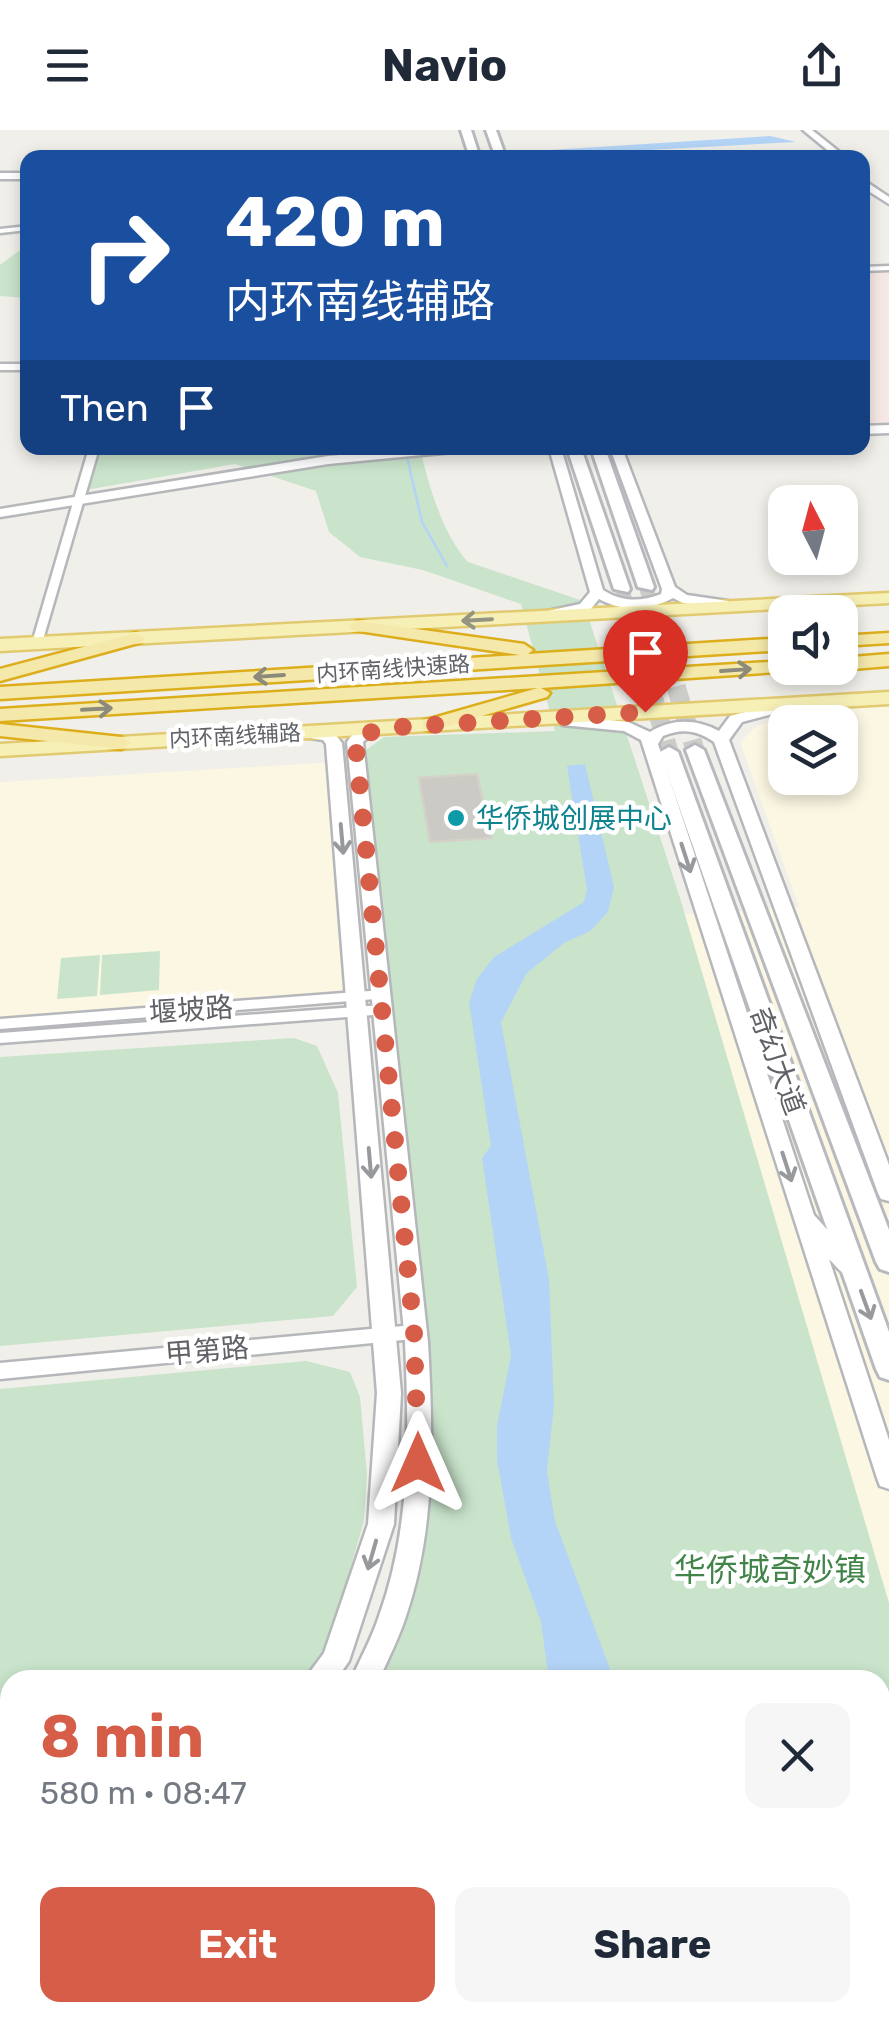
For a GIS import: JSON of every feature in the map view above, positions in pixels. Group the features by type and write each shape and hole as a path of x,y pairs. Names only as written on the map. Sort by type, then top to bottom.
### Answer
{"highway":[{"path":"358,626 579,657"},
{"path":"0,675 136,638"},
{"path":"858,640 889,638"},
{"name":"内环南线快速路","path":"0,693 768,645"},
{"path":"858,663 889,660"},
{"name":"内环南线快速路","path":"0,715 768,668"},
{"path":"430,724 588,680"},
{"path":"0,730 121,743"}],"main road":[{"path":"576,455 622,590"},
{"path":"600,455 646,587"},
{"path":"0,646 889,598"},
{"name":"内环南线辅路","path":"0,750 889,698"},
{"name":"奇幻大道","path":"659,748 889,1369"},
{"name":"奇幻大道","path":"695,750 889,1258"}],"street":[{"path":"795,130 820,150"},
{"path":"807,130 832,150"},
{"path":"37,643 92,455"},
{"path":"0,513 235,464 313,455"},
{"path":"0,503 380,455"},
{"path":"555,455 596,592 607,599 637,605 667,596 669,588 621,455"},
{"path":"669,588 698,603 765,604"},
{"path":"538,617 584,607 596,592"},
{"path":"721,740 736,719 761,710 832,701"},
{"path":"540,718 628,727 659,748"},
{"path":"889,1193 721,740 702,727 685,725 657,733 747,1050 889,1478"},
{"path":"370,1670 401,1594 414,1526 418,1392 383,1002 354,742 361,734 383,728"},
{"path":"302,732 328,736 334,743 390,1393 381,1524 336,1661 327,1670"},
{"name":"堰坡路","path":"0,1038 383,1002"},
{"name":"堰坡路","path":"0,1024 357,1005"},
{"path":"747,1050 757,1006"},
{"path":"792,1007 832,1044"},
{"path":"802,1216 852,1269"},
{"name":"甲第路","path":"0,1370 414,1332"}],"shaded area":[{"path":"889,271 889,423 870,424 870,272"},
{"path":"889,705 889,1670 877,1670 678,915 799,907 740,742 757,726 768,722 768,795 858,795 858,707"},
{"path":"336,762 356,997 0,1024 0,782"}],"green space":[{"path":"20,250 20,297 0,296 0,265"},
{"name":"华侨城奇妙镇","path":"92,455 422,455 445,525 468,562 583,601 680,898 889,1603 889,1670 369,1670 401,1594 417,1463 383,995 390,991 362,753 384,737 555,731 521,604 423,570 360,557 329,532 316,491 235,464 80,491"},
{"path":"160,951 159,990 100,995 102,955"},
{"path":"100,955 97,996 57,999 61,958"},
{"path":"294,1038 317,1046 338,1093 357,1287 333,1316 0,1346 0,1057"},
{"path":"306,1361 350,1372 360,1397 367,1474 364,1521 325,1656 310,1670 0,1670 0,1389"}],"water":[{"path":"770,136 796,142 648,150 550,150"},
{"path":"585,764 614,887 608,912 590,931 564,943 527,973 501,1022 549,1279 554,1406 547,1471 555,1521 610,1670 548,1670 541,1622 511,1538 497,1460 497,1426 511,1355 482,1158 491,1146 469,1002 477,979 494,957 584,902 587,890 567,766"}],"building":[{"name":"华侨城创展中心","path":"477,774 491,838 430,842 419,778"}],"waterway":[{"path":"407,457 422,522 447,566"}],"tunnel":[{"path":"646,587 652,608"},
{"path":"622,589 628,608"},
{"path":"627,606 669,752"},
{"path":"652,606 695,750"}],"place":[{"name":"华侨城创展中心","path":"456,818"}],"route":[{"path":"418,1463 414,1332 355,738 383,728 645,712"}]}
